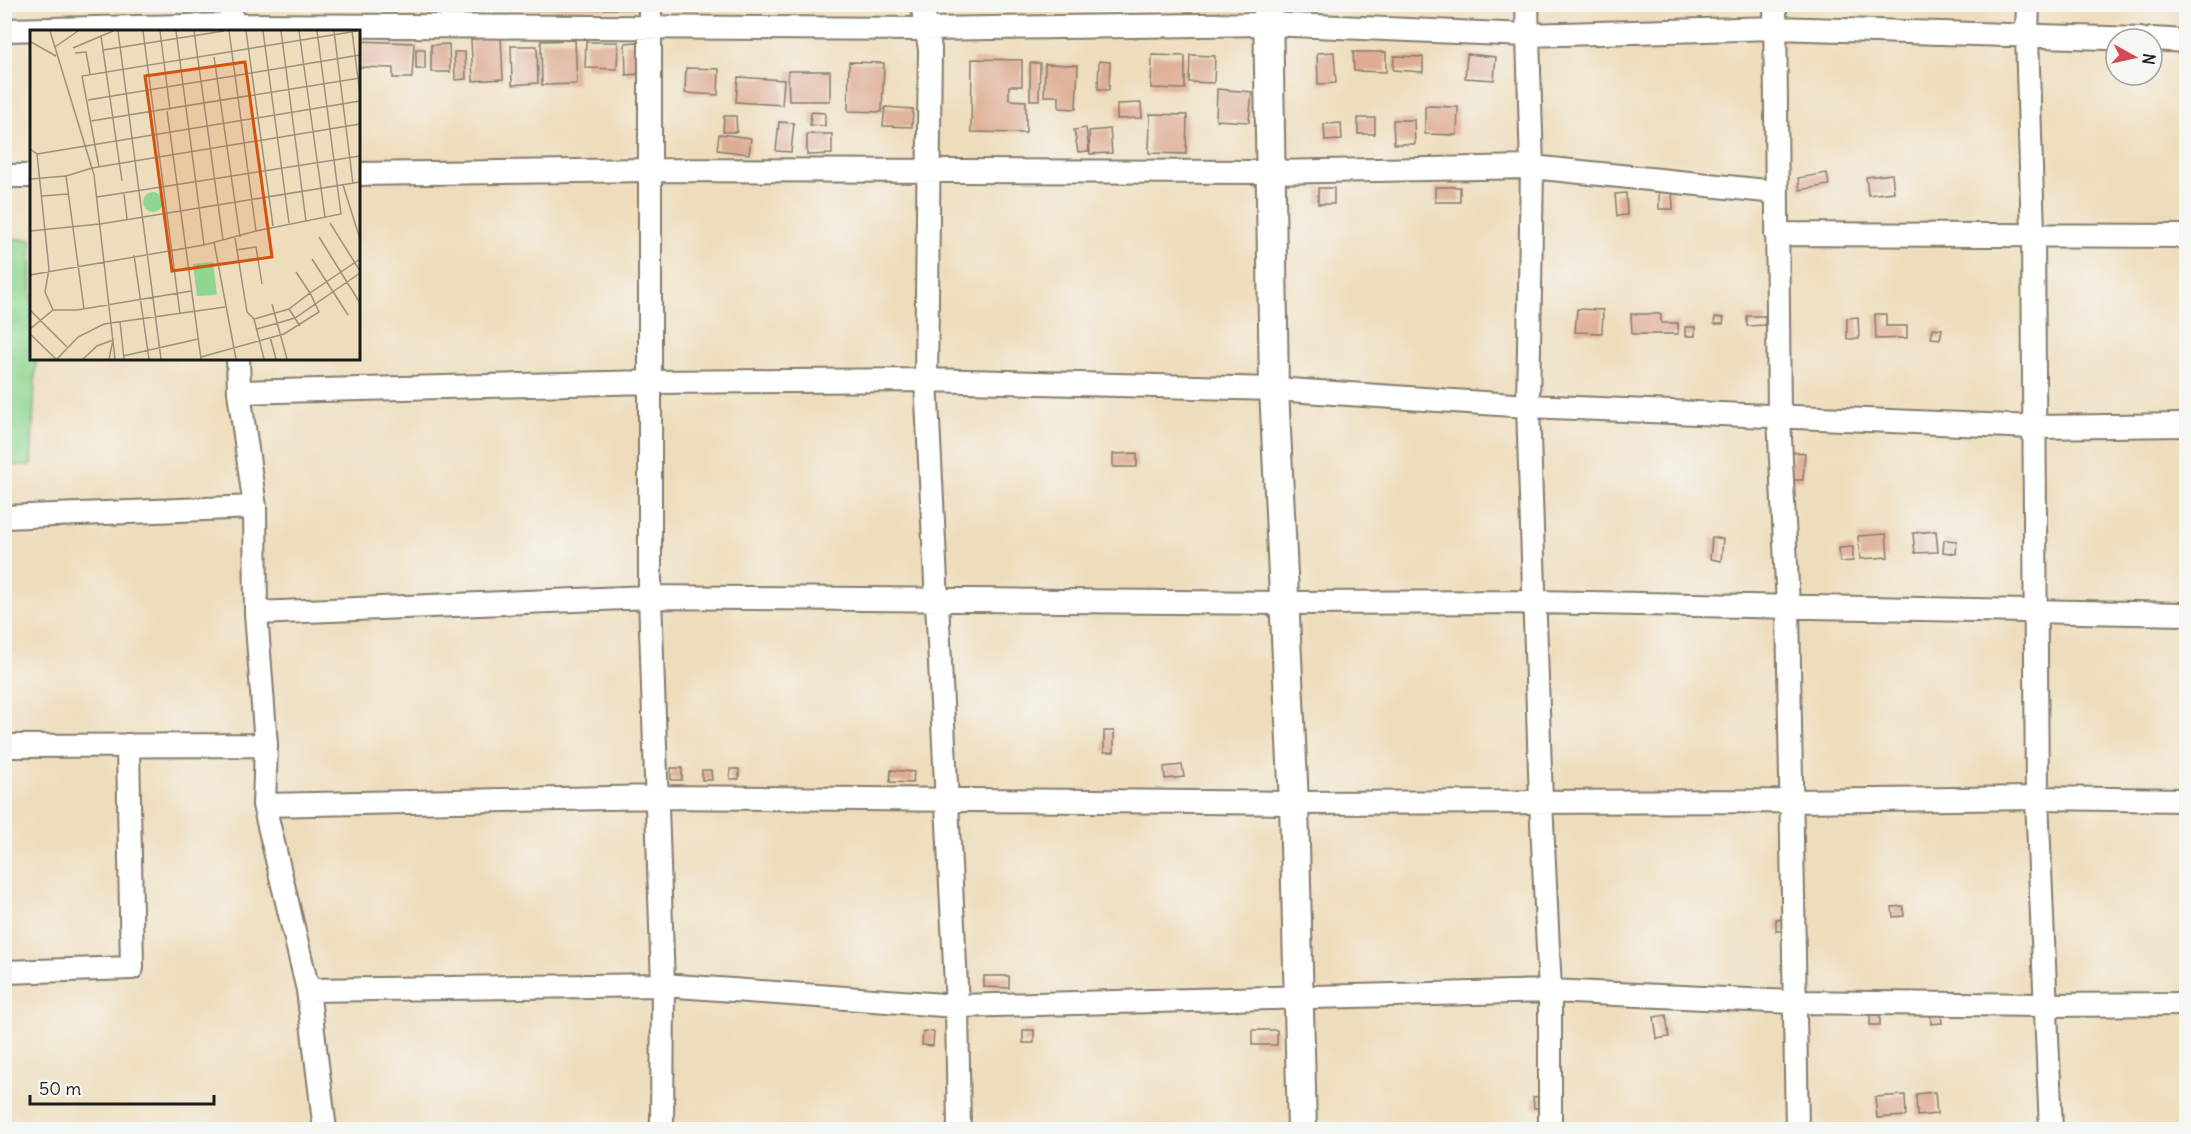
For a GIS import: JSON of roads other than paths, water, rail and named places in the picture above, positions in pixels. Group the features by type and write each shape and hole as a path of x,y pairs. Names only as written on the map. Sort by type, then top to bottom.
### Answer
{"street":[{"path":"650,4 651,597 663,986 662,1130"},
{"path":"922,4 930,49 926,380 957,1006 959,1130"},
{"path":"1527,4 1532,167 1528,406 1541,801 1550,991 1550,1130"},
{"path":"1775,4 1779,417 1788,607 1797,1130"},
{"path":"2028,4 2033,234 2037,798 2051,1130"},
{"path":"1268,14 1274,389 1294,802 1302,1130"},
{"path":"4,30 231,20 650,28 926,29 1268,14 1527,35 1775,28 2104,38"},
{"path":"2164,40 2187,41"},
{"path":"360,174 651,170 1270,172 1532,167 1776,192"},
{"path":"4,176 30,176"},
{"path":"1776,234 2187,236"},
{"path":"238,360 239,392 255,507 256,613 266,745 264,805 308,990 325,1130"},
{"path":"239,392 650,382 926,380 1274,389 1528,406 2034,427 2187,424"},
{"path":"4,517 255,507"},
{"path":"256,613 651,597 1286,603 1534,602 2187,614"},
{"path":"4,746 266,745"},
{"path":"4,972 132,968 128,746"},
{"path":"264,805 658,798 1294,802 2037,798 2187,800"},
{"path":"308,990 663,986 957,1006 1550,991 1794,1002 2187,1004"}]}
